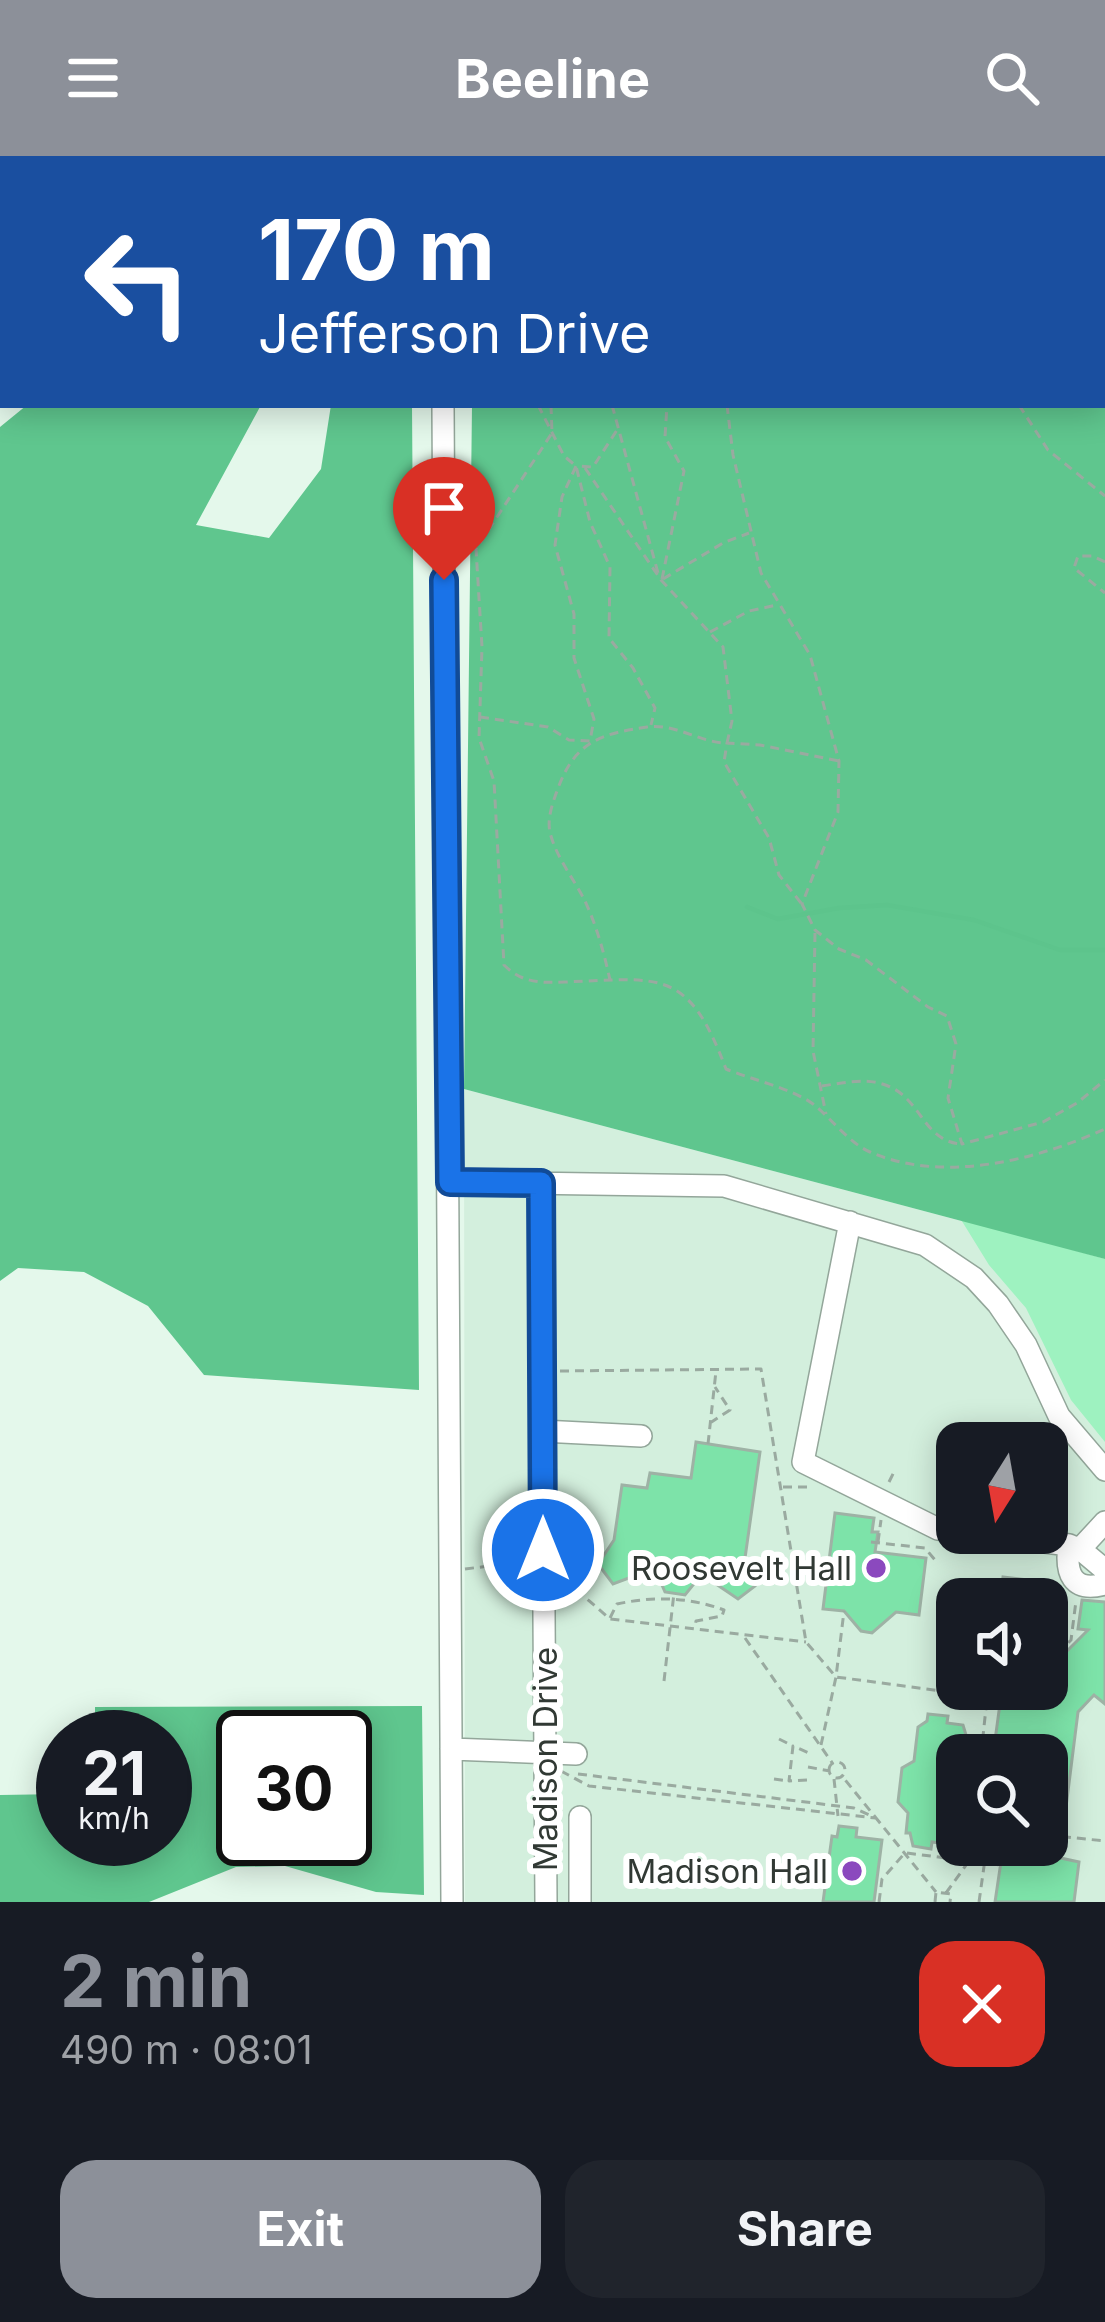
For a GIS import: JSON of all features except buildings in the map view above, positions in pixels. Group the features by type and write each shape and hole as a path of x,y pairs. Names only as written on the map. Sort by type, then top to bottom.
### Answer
{"street":[{"path":"443,408 452,1902"},
{"path":"450,1182 724,1186 925,1245 974,1278 1018,1332 1073,1436 1105,1470"},
{"name":"Madison Drive","path":"541,1183 546,1902"},
{"path":"850,1222 803,1462 936,1527"},
{"path":"542,1431 641,1436"},
{"path":"1105,1522 1074,1547 1066,1569 1072,1580 1085,1587 1105,1584"},
{"path":"1068,1546 1105,1570"},
{"path":"451,1749 545,1751 577,1764"},
{"path":"580,1816 580,1902"},
{"path":"545,1844 580,1849"}],"path":[{"path":"540,408 564,456 576,466 593,467 617,430"},
{"path":"551,408 552,433 476,549 482,646 479,738 494,781 504,965 518,979 548,983 667,983 694,1004 716,1041 726,1070 808,1100 868,1152 930,1168 968,1167 1059,1150 1105,1129"},
{"path":"613,408 639,491 652,559 662,580"},
{"path":"662,580 684,471 665,437 667,408"},
{"path":"727,408 733,455 761,572 811,655 839,761 838,812 802,904"},
{"path":"1021,408 1048,450 1105,496"},
{"path":"576,466 590,522 610,568 609,638 655,708 651,726"},
{"path":"576,466 562,496 555,545 574,614 574,658 594,719 590,741 565,770 549,814 551,836 598,932 610,980"},
{"path":"584,468 662,580 723,646 732,721 724,762 769,838 779,875 815,930 813,1051 826,1116"},
{"path":"662,580 723,543 752,532"},
{"path":"1105,562 1078,556 1074,568 1105,593"},
{"path":"710,632 749,611 779,605"},
{"path":"479,716 548,728 568,740 590,741 651,726 687,731 713,743 760,745 839,761"},
{"path":"815,930 947,1016 956,1044 948,1098 962,1144"},
{"path":"821,1087 859,1081 890,1086 915,1105 934,1135 962,1144 1043,1122 1105,1080"},
{"path":"542,1370 761,1369 806,1642 836,1677 936,1690"},
{"path":"708,1444 716,1370"},
{"path":"710,1424 730,1410 714,1386"},
{"path":"780,1487 812,1487"},
{"path":"871,1542 925,1547 935,1560"},
{"path":"462,1569 488,1568 527,1550 555,1550 572,1586 610,1619 806,1642"},
{"path":"610,1619 617,1604 644,1598 674,1596 724,1610 722,1616 696,1621 695,1629"},
{"path":"664,1681 674,1596"},
{"path":"820,1745 836,1677 844,1612"},
{"path":"743,1635 820,1745 834,1777 838,1816"},
{"path":"779,1739 809,1753"},
{"path":"789,1781 793,1746"},
{"path":"545,1751 571,1778 589,1786 876,1818"},
{"path":"577,1764 854,1808 876,1818"},
{"path":"808,1767 843,1766 842,1776 936,1892 951,1894 950,1902"},
{"path":"834,1777 842,1776"},
{"path":"774,1779 807,1780"},
{"path":"1068,1837 1105,1841"},
{"path":"905,1853 936,1857"},
{"path":"879,1902 882,1879 905,1853"},
{"path":"946,1893 965,1866"},
{"path":"979,1902 984,1866"},
{"path":"934,1902 936,1892"}],"shaded area":[{"path":"464,1089 1105,1259 1105,1902 465,1902"}],"green space":[{"path":"23,408 259,408 196,525 269,538 321,469 331,408 412,408 419,1390 204,1375 148,1306 84,1272 18,1268 0,1281 0,427"},
{"path":"472,408 1105,408 1105,1259 464,1089"},
{"path":"960,1218 1105,1259 1105,1442 1071,1400 1026,1308 989,1265"},
{"path":"422,1706 424,1895 376,1892 285,1866 236,1867 149,1902 0,1902 0,1795 36,1794 36,1866 192,1866 192,1710 95,1710"}],"waterway":[{"path":"747,907 778,919 887,905 974,920 1060,950 1105,950"}],"place":[{"name":"Roosevelt Hall","path":"876,1568"},
{"name":"Madison Hall","path":"852,1871"}],"route":[{"path":"444,580 450,1182 541,1183 543,1550"}]}
